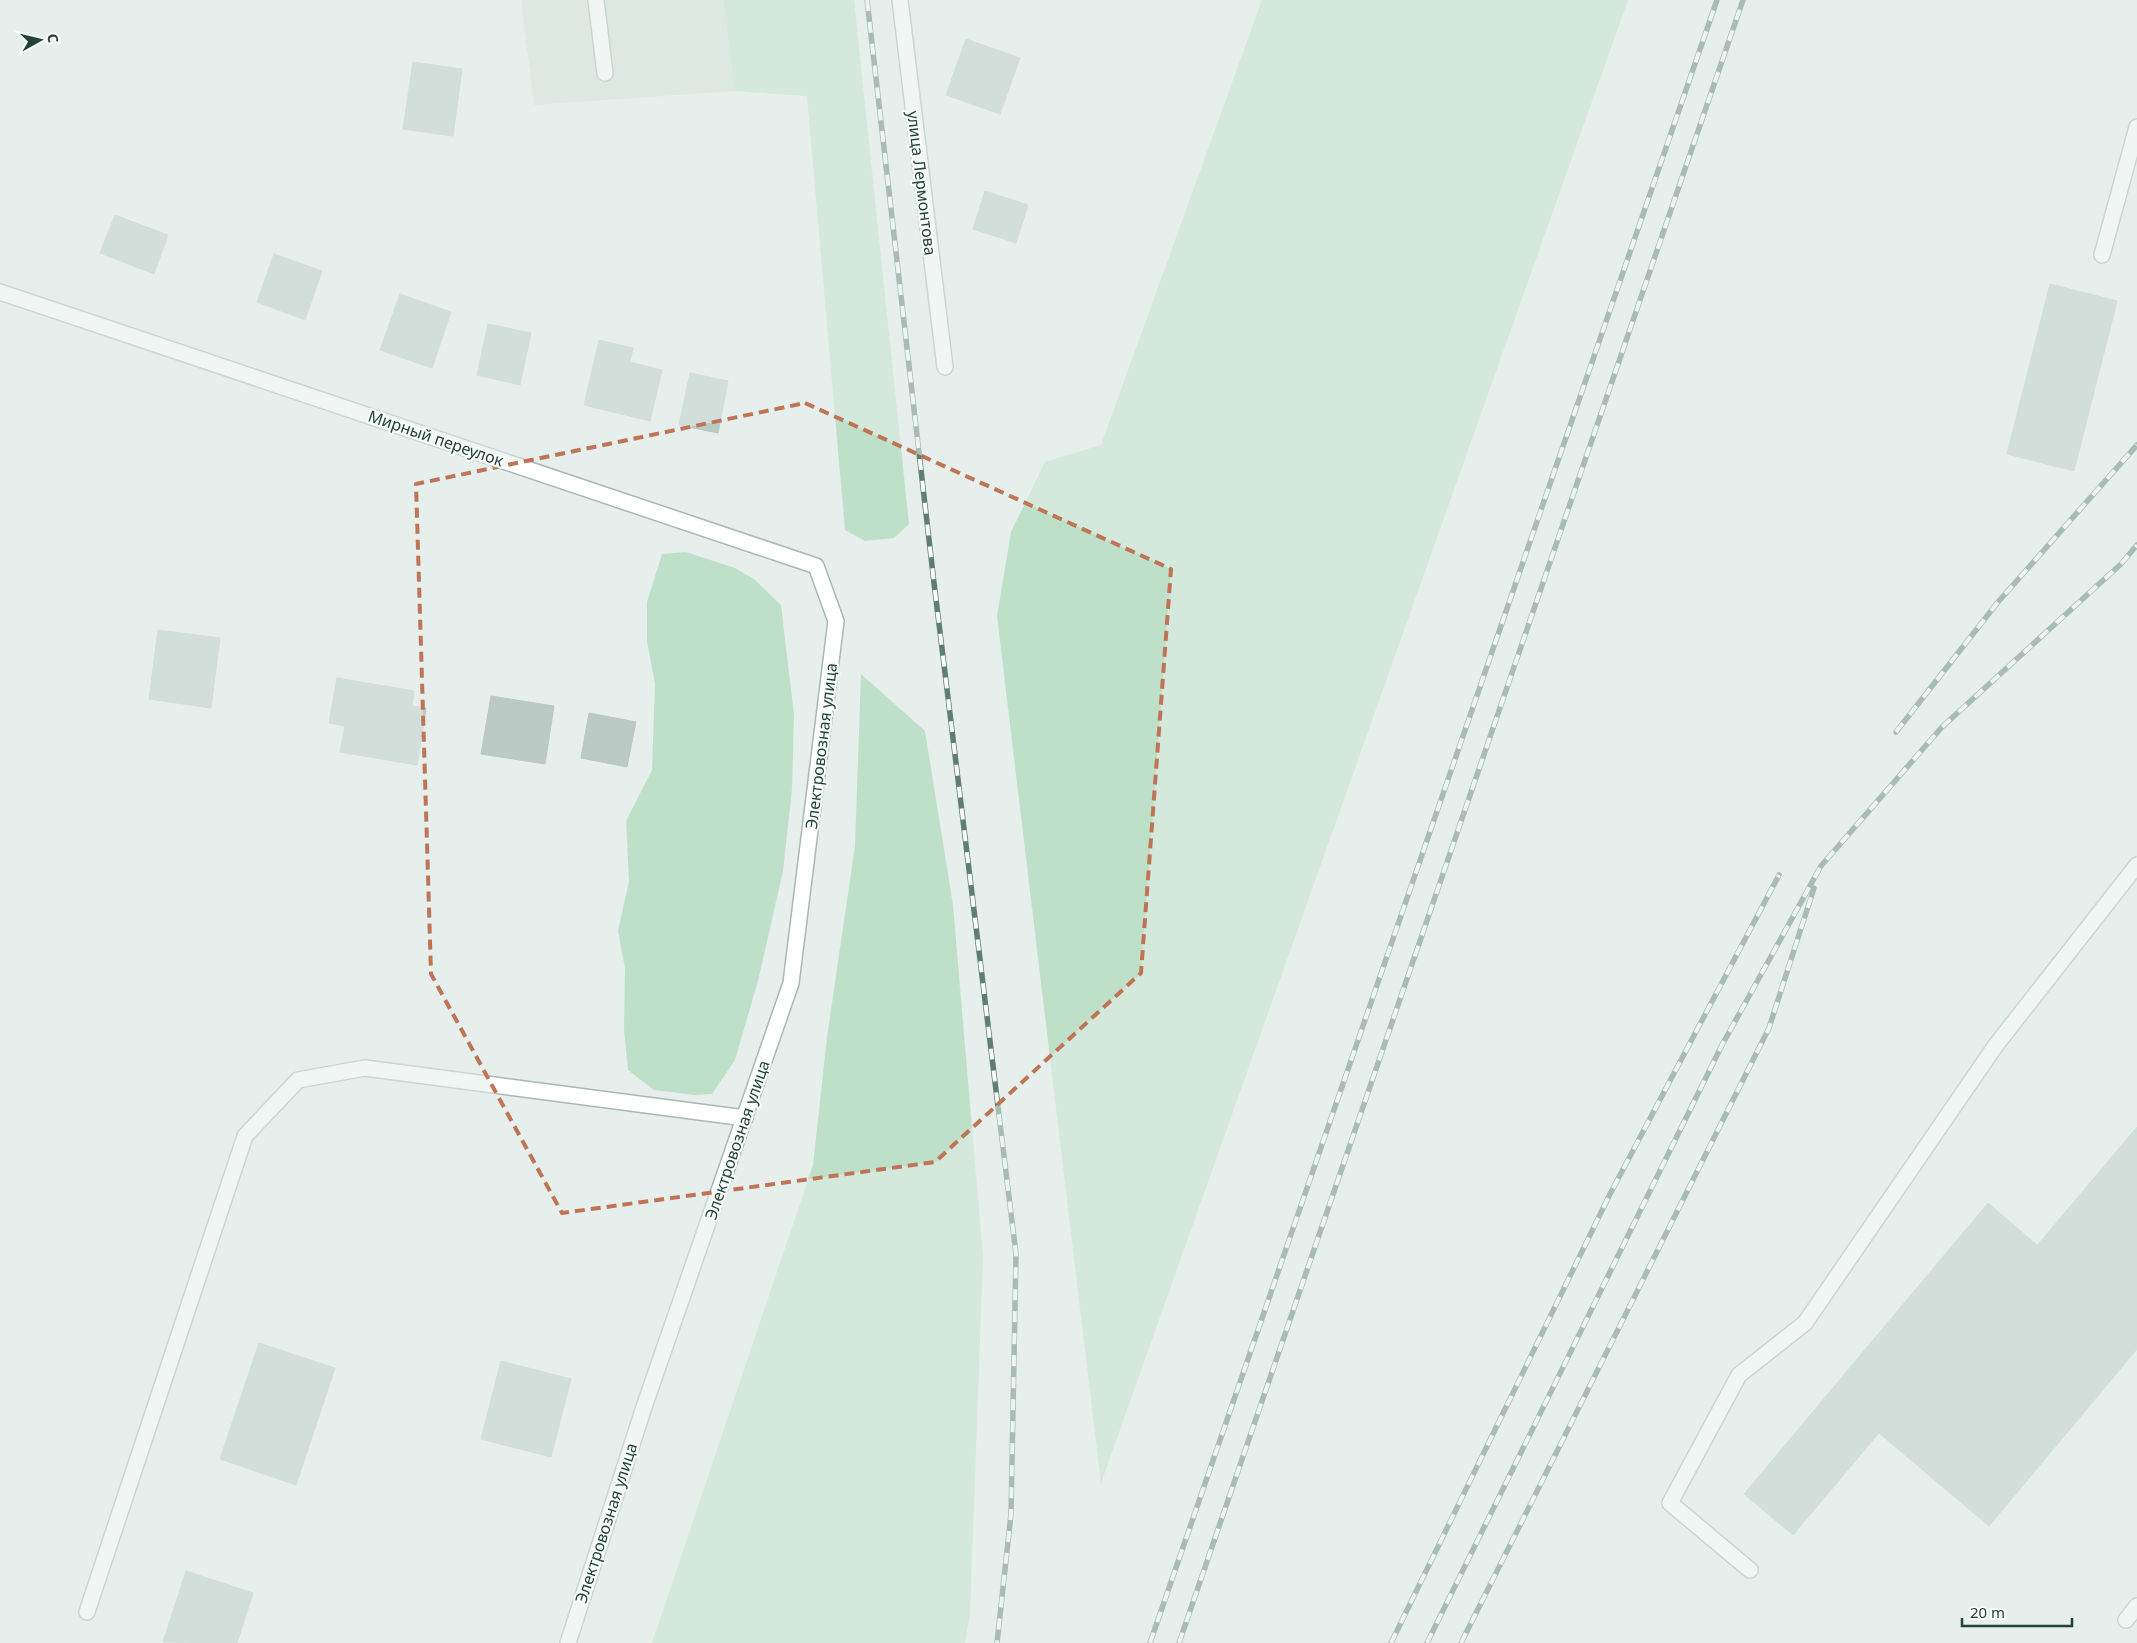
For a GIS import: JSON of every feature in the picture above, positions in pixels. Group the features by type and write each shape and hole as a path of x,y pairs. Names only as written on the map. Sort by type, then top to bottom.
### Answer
{"street":[{"path":"596,0 605,73"},
{"name":"улица Лермонтова","path":"900,0 945,366"},
{"path":"2102,255 2137,127"},
{"name":"Мирный переулок","path":"0,292 816,566 836,621"},
{"name":"Электровозная улица","path":"568,1643 644,1407 791,983 836,621"},
{"path":"1750,1570 1670,1503 1739,1375 1805,1324 1996,1045 2137,865"},
{"path":"86,1612 245,1136 298,1080 365,1068 745,1118"},
{"path":"2126,1620 2137,1606"}],"highlighted area":[{"path":"805,403 1171,569 1141,973 935,1162 562,1213 431,974 416,484"}],"shaded area":[{"path":"521,0 723,0 735,91 534,105"}],"green space":[{"path":"723,0 854,0 909,524 894,538 865,541 845,530 807,96 735,91"},
{"path":"1262,0 1628,0 1101,1483 997,616 1011,532 1045,462 1101,445"},
{"path":"686,552 735,568 754,579 781,605 794,715 792,789 783,871 758,981 735,1060 712,1094 694,1095 654,1090 628,1070 624,1030 625,968 618,931 629,881 626,821 652,770 655,684 647,641 647,602 662,554"},
{"path":"861,674 925,731 953,905 983,1257 970,1613 965,1643 652,1643 813,1165 827,1037 855,846"}],"building":[{"path":"966,39 1020,58 1000,114 946,95"},
{"path":"413,62 462,69 453,136 403,129"},
{"path":"985,191 1028,205 1016,243 973,229"},
{"path":"115,215 168,235 154,274 100,253"},
{"path":"274,254 322,271 305,320 257,302"},
{"path":"2050,284 2117,301 2074,471 2007,454"},
{"path":"400,294 451,312 432,368 380,350"},
{"path":"488,324 531,333 520,385 477,375"},
{"path":"599,340 633,348 630,362 662,370 650,421 584,405"},
{"path":"690,373 728,381 718,433 679,425"},
{"path":"158,630 220,638 211,708 149,699"},
{"path":"337,678 414,691 412,706 426,708 417,765 340,752 345,726 329,723"},
{"path":"491,696 554,706 545,764 481,754"},
{"path":"589,713 636,722 627,767 581,758"},
{"path":"2137,1127 2137,1349 1989,1526 1879,1433"},
{"path":"1988,1203 2037,1245 1793,1535 1744,1494"},
{"path":"259,1343 335,1368 296,1485 220,1459"},
{"path":"501,1361 571,1379 551,1457 481,1439"},
{"path":"186,1571 253,1593 237,1643 163,1642"}],"railway":[{"path":"867,0 934,583 1016,1254 1011,1514 997,1643"},
{"path":"1150,1643 1717,0"},
{"path":"1179,1643 1743,0"},
{"path":"1896,732 1998,602 2137,445"},
{"path":"1427,1643 1722,1045 1821,866 1942,727 2121,564 2137,545"},
{"path":"1391,1643 1610,1194 1779,875"},
{"path":"1461,1643 1769,1028 1814,888"}]}
